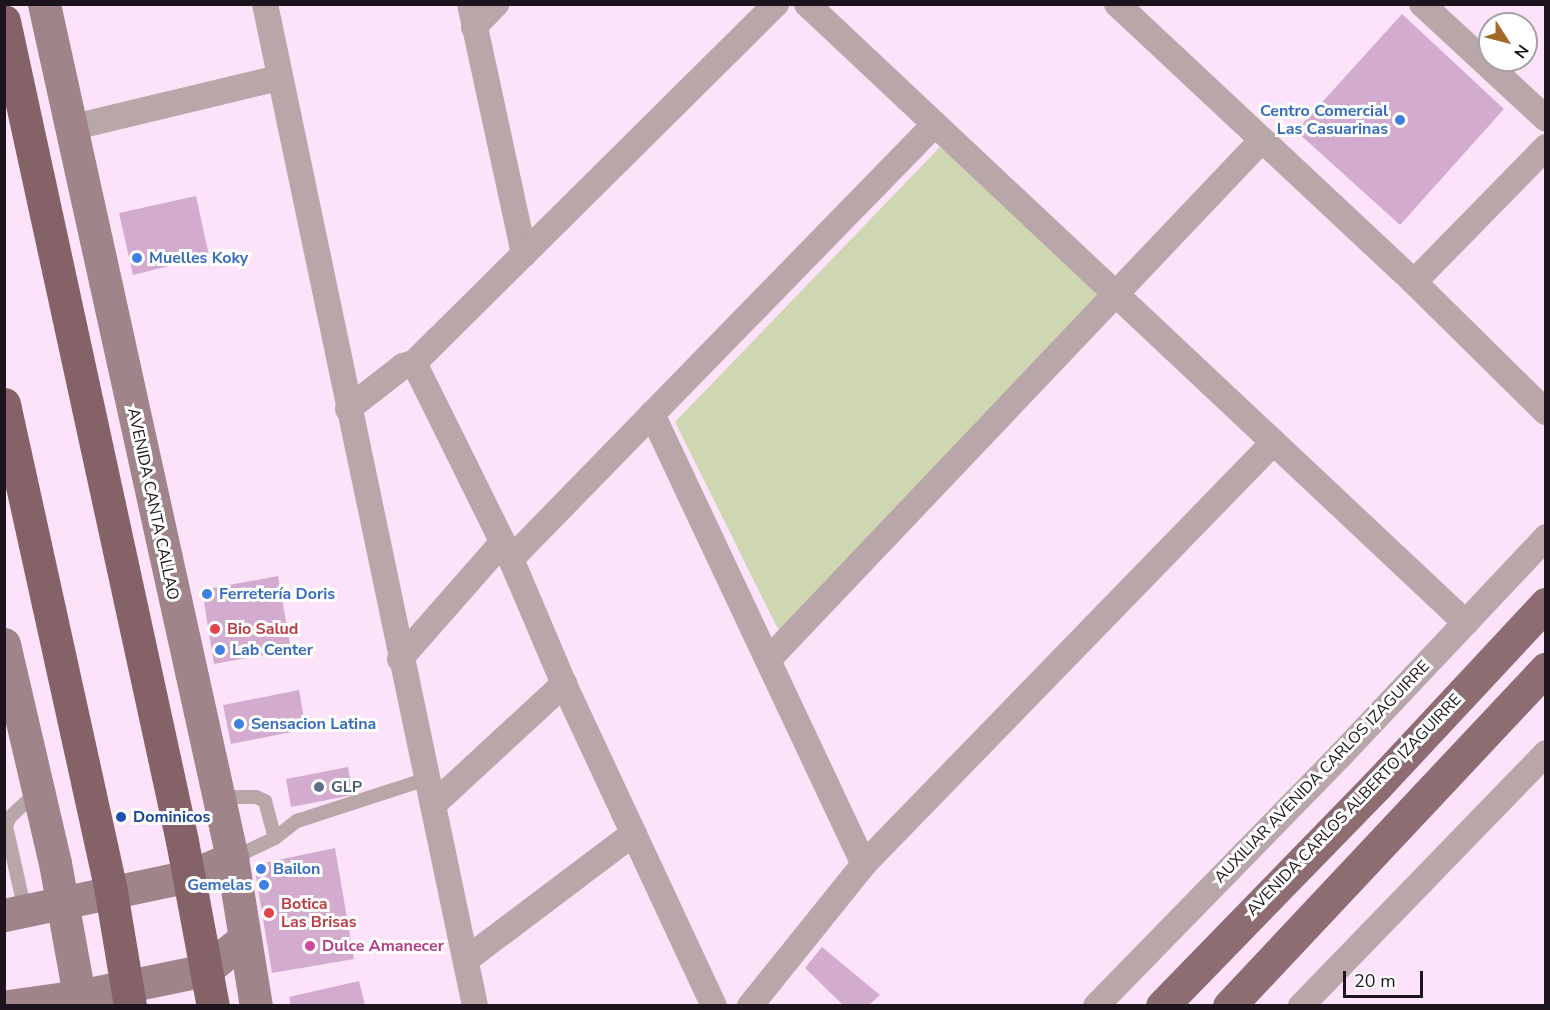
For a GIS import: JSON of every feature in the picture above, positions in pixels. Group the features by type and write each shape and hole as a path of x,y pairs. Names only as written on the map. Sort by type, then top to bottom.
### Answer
{"highway":[{"path":"4,21 189,876 213,1005"},
{"path":"4,404 111,892 129,996"}],"main road":[{"name":"AVENIDA CANTA CALLAO","path":"44,4 232,858 256,1005"},
{"name":"AVENIDA CARLOS ALBERTO IZAGUIRRE","path":"1162,1005 1377,785 1545,604"},
{"path":"4,644 39,791 80,1001"},
{"path":"1229,1005 1545,668"},
{"path":"1377,785 1406,814"},
{"path":"15,913 189,876 232,858"},
{"path":"8,1005 129,996 206,970 245,938"}],"street":[{"path":"265,4 400,658 432,790 475,1005"},
{"path":"496,4 472,16 524,254"},
{"path":"348,409 403,366 414,363 776,4"},
{"path":"807,4 1466,623"},
{"path":"1117,4 1414,282 1545,412"},
{"path":"1422,4 1545,119"},
{"path":"70,128 279,78"},
{"path":"400,658 506,551 652,414 935,124"},
{"path":"768,660 1262,140"},
{"path":"1414,282 1545,147"},
{"path":"414,363 506,551 564,684 714,1005"},
{"path":"652,414 864,864"},
{"path":"750,1005 864,864 1274,442"},
{"name":"AUXILIAR AVENIDA CARLOS IZAGUIRRE","path":"1096,1005 1466,623 1545,537"},
{"path":"432,790 564,684"},
{"path":"1301,1005 1545,753"},
{"path":"466,959 634,833"}],"lane":[{"path":"232,858 275,838 297,821 432,790"},
{"path":"15,913 6,826 10,817 39,791"},
{"path":"218,798 256,796 265,801 275,838"}],"green space":[{"path":"940,147 1099,294 780,633 675,422"}],"building":[{"name":"Centro Comercial Las Casuarinas","path":"1402,14 1504,109 1400,225 1296,131"},
{"path":"196,196 209,256 133,275 119,213"},
{"path":"278,576 291,650 214,664 202,590"},
{"path":"299,690 306,729 231,744 223,705"},
{"name":"GLP","path":"348,767 353,795 291,807 286,779"},
{"path":"335,848 354,959 272,973 254,865"},
{"path":"822,947 880,995 869,1005 843,1005 805,968"},
{"path":"359,981 365,1005 291,1005 289,997"}],"place":[{"name":"Centro Comercial Las Casuarinas","path":"1400,120"},
{"name":"Muelles Koky","path":"137,258"},
{"name":"Ferretería Doris","path":"207,594"},
{"name":"Bio Salud","path":"215,629"},
{"name":"Lab Center","path":"220,650"},
{"name":"Sensacion Latina","path":"239,724"},
{"name":"GLP","path":"319,787"},
{"name":"Dominicos","path":"121,817"},
{"name":"Bailon","path":"261,869"},
{"name":"Gemelas","path":"264,885"},
{"name":"Botica Las Brisas","path":"269,913"},
{"name":"Dulce Amanecer","path":"310,946"}]}
